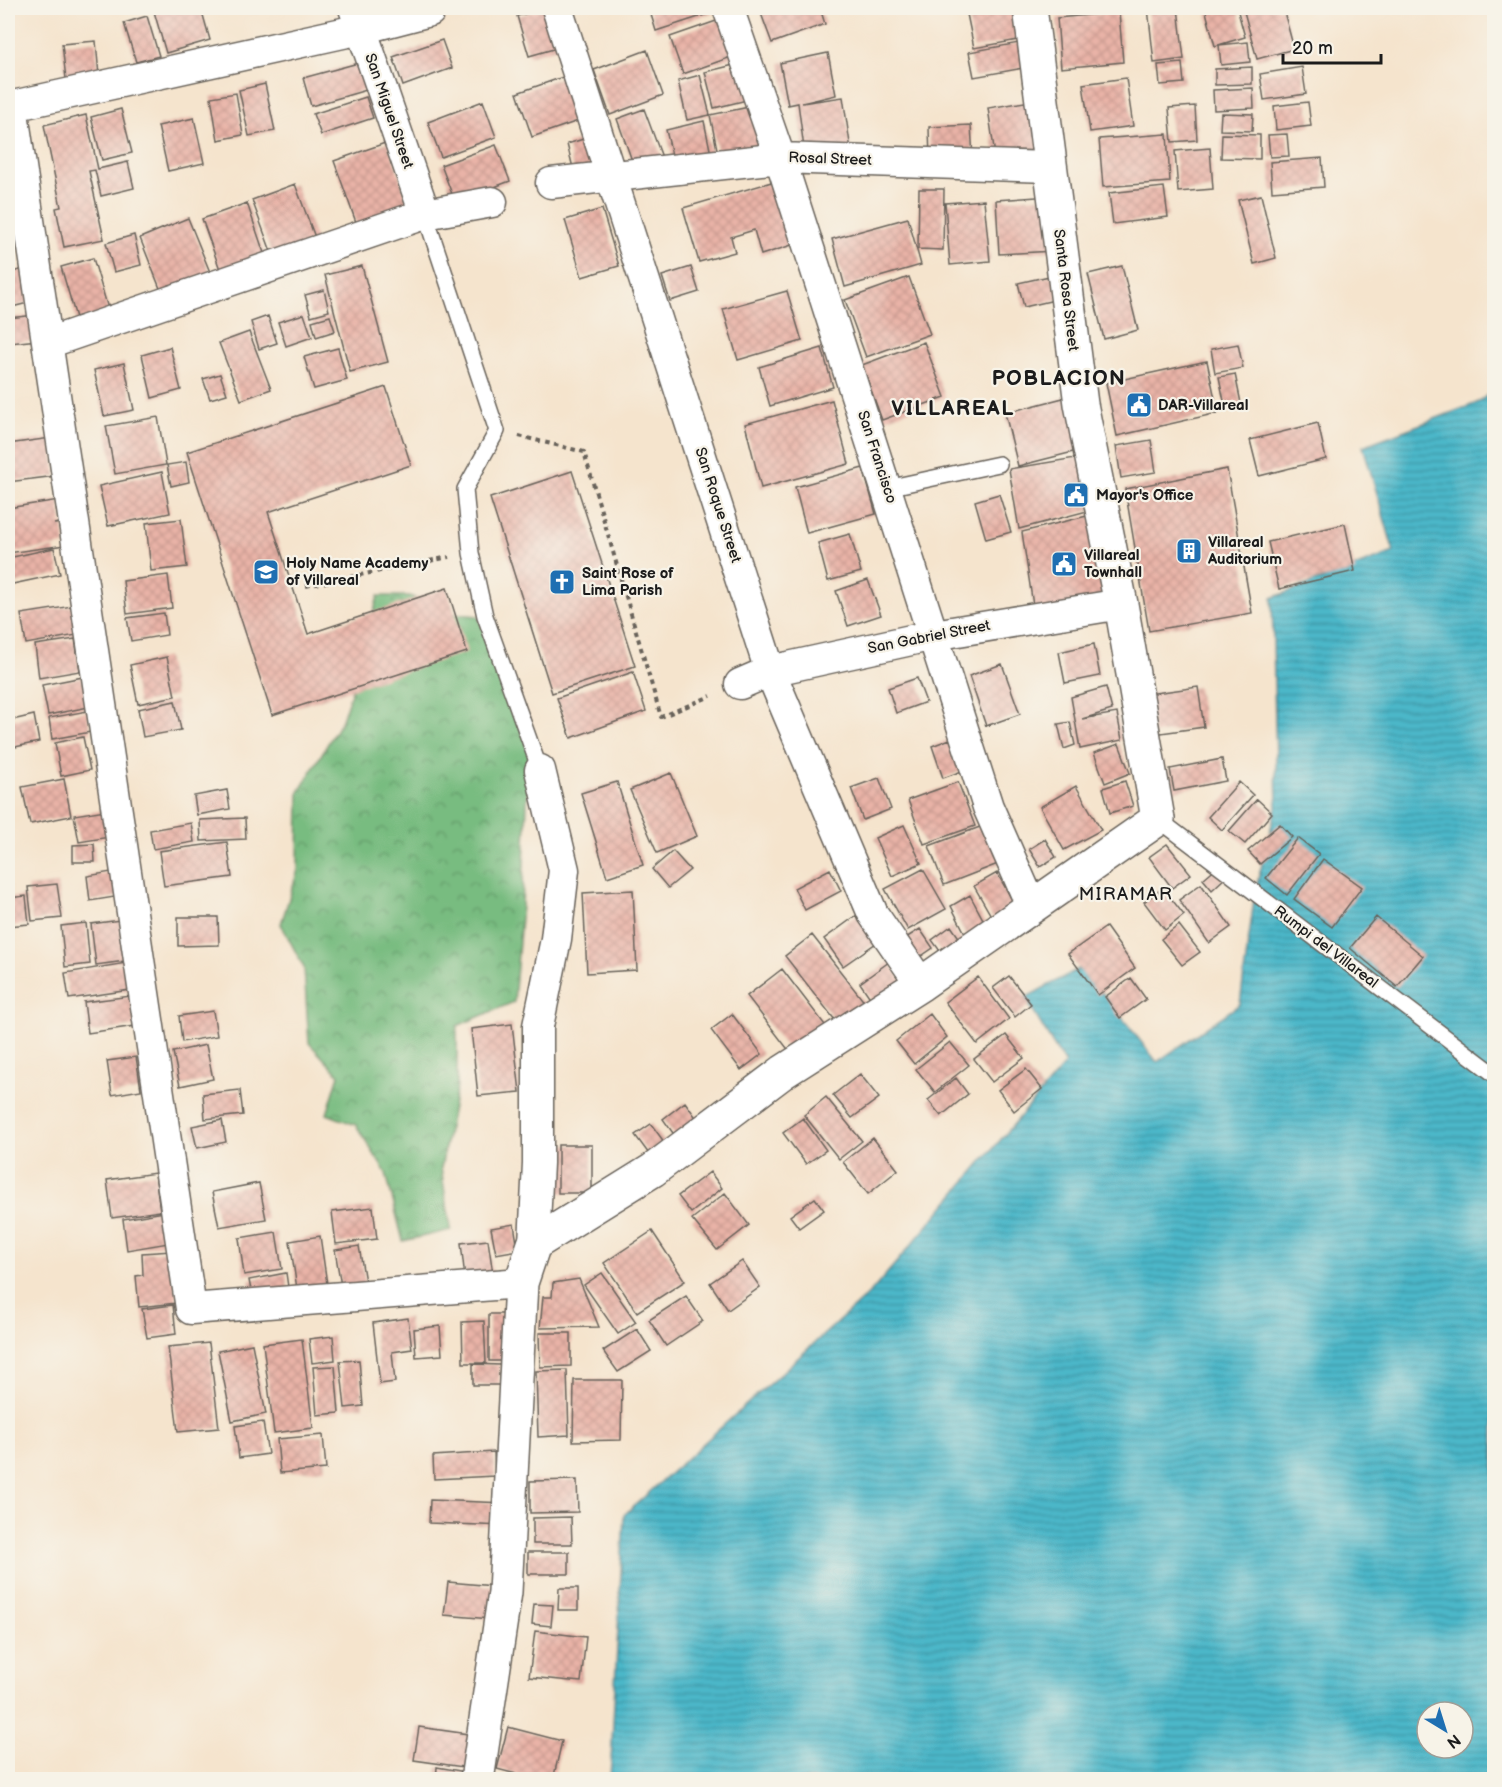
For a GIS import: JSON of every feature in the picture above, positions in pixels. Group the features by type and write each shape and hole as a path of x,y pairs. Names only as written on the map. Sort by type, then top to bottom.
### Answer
{"street":[{"name":"San Roque Street","path":"557,8 708,469 770,670 873,914 921,984"},
{"name":"San Francisco","path":"728,8 780,158 988,807 1031,905"},
{"name":"Santa Rosa Street","path":"1030,8 1081,404 1121,604 1158,819"},
{"path":"430,11 357,18 10,107 48,343 191,1309 521,1283"},
{"name":"San Miguel Street","path":"357,18 425,214"},
{"name":"Rosal Street","path":"551,183 610,174 780,158 1050,167"},
{"path":"48,343 425,214 492,202"},
{"name":"San Gabriel Street","path":"740,684 770,670 934,634 1121,604"},
{"path":"477,1779 506,1592 521,1283 534,1244 538,1163 538,1026 556,939 564,870 540,770"},
{"path":"534,1244 653,1170 783,1072 921,984 1031,905 1158,819"}],"lane":[{"path":"425,214 497,431 465,489 471,553 485,616 540,770"},
{"path":"887,488 999,464"},
{"name":"Rumpi del Villareal","path":"1158,819 1494,1074"}],"path":[{"path":"497,431 584,452 661,717 740,684"},
{"path":"306,586 471,553"}],"green space":[{"path":"378,596 410,596 447,613 478,616 530,743 522,905 514,1002 457,1026 457,1086 441,1168 451,1230 403,1241 386,1173 356,1125 327,1114 339,1075 309,1043 304,968 281,924 298,870 299,792 342,720"}],"water":[{"path":"1494,390 1494,1779 610,1780 624,1515 872,1291 1065,1064 1025,998 1082,967 1157,1062 1240,1004 1255,892 1277,804 1272,598 1394,552 1363,446 1477,403"}],"building":[{"path":"153,8 201,8 210,40 166,53"},
{"path":"546,8 557,48 529,56 517,16"},
{"path":"649,8 716,8 717,11 656,31"},
{"path":"759,8 820,8 825,24 772,43"},
{"path":"1000,8 1023,8 1029,38 974,48 967,14"},
{"path":"1148,8 1178,8 1184,59 1154,63"},
{"path":"1205,8 1237,8 1245,37 1215,46"},
{"path":"1243,8 1283,8 1294,49 1257,59"},
{"path":"1119,12 1123,62 1061,68 1057,18"},
{"path":"147,16 159,56 136,62 124,23"},
{"path":"725,18 737,55 683,74 670,37"},
{"path":"442,40 452,68 403,86 393,57"},
{"path":"96,41 99,76 66,79 62,44"},
{"path":"1024,42 1029,67 974,77 969,52"},
{"path":"1248,42 1250,62 1221,65 1219,45"},
{"path":"647,50 663,95 610,115 594,70"},
{"path":"828,53 836,95 802,103 843,97 851,150 805,156 798,103 788,105 780,63"},
{"path":"362,62 370,89 311,106 303,78"},
{"path":"742,63 751,99 714,108 705,72"},
{"path":"1182,63 1184,83 1160,85 1158,65"},
{"path":"1252,67 1252,84 1215,85 1215,69"},
{"path":"1302,67 1306,94 1264,100 1260,74"},
{"path":"700,75 710,115 687,120 678,81"},
{"path":"563,77 578,121 532,137 517,93"},
{"path":"1126,78 1133,126 1090,132 1083,84"},
{"path":"265,84 275,131 249,136 239,90"},
{"path":"1253,88 1254,108 1214,110 1213,90"},
{"path":"236,93 243,135 218,140 211,97"},
{"path":"366,97 373,118 321,135 313,114"},
{"path":"1037,100 1045,155 996,162 988,108"},
{"path":"483,101 496,137 441,157 428,122"},
{"path":"1308,102 1311,126 1276,130 1274,106"},
{"path":"754,106 763,150 719,159 710,115"},
{"path":"1195,106 1197,140 1172,142 1169,108"},
{"path":"121,109 132,153 102,160 91,117"},
{"path":"644,109 663,160 635,169 617,119"},
{"path":"1221,113 1253,114 1252,131 1220,130"},
{"path":"86,115 98,169 128,162 134,188 101,196 95,170 89,171 104,239 64,247 56,208 61,207 44,125"},
{"path":"194,118 204,163 168,171 158,126"},
{"path":"704,121 712,159 675,168 666,130"},
{"path":"971,125 973,158 930,161 929,127"},
{"path":"1167,134 1170,182 1103,187 1099,139"},
{"path":"1222,134 1260,135 1260,159 1221,158"},
{"path":"1287,134 1289,156 1270,157 1268,135"},
{"path":"590,137 599,170 575,176 567,144"},
{"path":"388,142 410,207 357,225 334,161"},
{"path":"496,145 510,181 455,202 441,165"},
{"path":"1210,148 1213,189 1178,192 1175,151"},
{"path":"1322,158 1324,187 1272,191 1270,162"},
{"path":"775,181 795,244 761,255 754,230 731,237 735,252 699,262 683,208"},
{"path":"295,184 316,240 273,257 252,200"},
{"path":"21,187 26,217 8,221 8,189"},
{"path":"1164,187 1168,217 1113,224 1109,193"},
{"path":"919,189 944,189 943,250 918,249"},
{"path":"1261,195 1276,258 1254,264 1238,200"},
{"path":"1051,196 1054,251 999,254 996,200"},
{"path":"984,200 990,261 950,265 945,203"},
{"path":"247,203 266,259 222,275 202,219"},
{"path":"602,209 619,266 582,277 565,220"},
{"path":"188,218 212,277 163,296 140,238"},
{"path":"908,218 921,265 845,287 832,239"},
{"path":"134,235 141,265 114,272 106,243"},
{"path":"93,258 109,312 77,321 61,267"},
{"path":"362,266 388,362 350,372 325,275"},
{"path":"1122,266 1138,330 1104,339 1088,274"},
{"path":"691,267 699,292 670,301 662,276"},
{"path":"28,268 36,301 8,308 8,273"},
{"path":"1054,275 1059,299 1024,307 1018,283"},
{"path":"909,277 930,334 866,357 845,300"},
{"path":"324,290 329,311 311,316 305,295"},
{"path":"787,291 802,341 738,360 723,309"},
{"path":"304,314 312,337 286,346 278,322"},
{"path":"36,315 38,340 10,343 8,318"},
{"path":"268,316 277,343 259,349 251,322"},
{"path":"330,316 335,331 316,337 312,321"},
{"path":"249,332 271,389 241,400 219,343"},
{"path":"924,342 945,397 882,420 862,365"},
{"path":"1238,344 1243,368 1215,373 1211,349"},
{"path":"170,347 181,390 152,398 142,355"},
{"path":"338,348 347,380 314,389 304,357"},
{"path":"822,348 833,387 770,406 759,367"},
{"path":"1207,361 1218,413 1117,436 1106,383"},
{"path":"124,363 134,410 104,416 94,370"},
{"path":"220,374 227,394 210,399 203,379"},
{"path":"1235,374 1241,403 1225,406 1219,377"},
{"path":"386,387 411,465 268,512 308,634 447,588 467,652 272,715 187,452"},
{"path":"1067,397 1081,450 1018,466 1005,413"},
{"path":"832,400 849,464 761,488 745,424"},
{"path":"158,417 166,465 115,474 106,426"},
{"path":"1318,423 1326,459 1259,476 1250,440"},
{"path":"51,438 56,476 8,482 8,444"},
{"path":"1151,440 1156,472 1121,478 1116,446"},
{"path":"1081,457 1091,510 1019,529 1009,469"},
{"path":"186,462 189,482 171,486 167,465"},
{"path":"863,468 876,514 807,533 795,487"},
{"name":"Villareal Auditorium","path":"1227,469 1252,613 1149,631 1125,489"},
{"name":"Saint Rose of Lima Parish","path":"572,471 635,666 552,693 490,498"},
{"path":"162,472 170,513 108,526 99,486"},
{"path":"999,494 1011,532 986,539 975,501"},
{"path":"59,500 62,522 54,524 63,523 65,545 8,553 8,508"},
{"name":"Villareal Townhall","path":"1091,515 1108,595 1034,612 1022,532"},
{"path":"181,519 187,567 151,571 146,523"},
{"path":"1345,524 1355,571 1279,589 1268,542"},
{"path":"850,534 861,572 828,581 818,543"},
{"path":"54,548 60,574 8,585 8,558"},
{"path":"168,575 172,608 127,614 123,581"},
{"path":"868,580 881,615 848,626 836,591"},
{"path":"72,606 77,635 26,644 21,614"},
{"path":"164,613 167,635 131,641 127,618"},
{"path":"75,639 80,671 39,678 35,645"},
{"path":"1094,644 1100,676 1065,683 1059,652"},
{"path":"167,657 175,696 138,704 130,665"},
{"path":"1002,664 1020,714 986,726 969,676"},
{"path":"633,672 646,711 571,738 557,698"},
{"path":"83,677 89,707 48,715 42,685"},
{"path":"917,678 926,702 896,713 888,688"},
{"path":"1106,687 1112,710 1082,719 1117,713 1122,740 1080,749 1071,697"},
{"path":"1198,687 1204,727 1154,734 1148,694"},
{"path":"175,701 181,730 143,737 138,709"},
{"path":"87,711 91,732 52,739 49,718"},
{"path":"34,715 39,742 10,748 8,721"},
{"path":"1070,722 1075,745 1064,749 1058,724"},
{"path":"83,737 90,770 61,776 55,743"},
{"path":"950,739 962,771 943,778 932,746"},
{"path":"1119,744 1130,773 1105,783 1094,753"},
{"path":"1222,759 1226,781 1174,791 1170,769"},
{"path":"671,773 697,836 657,853 630,790"},
{"path":"879,778 891,809 863,820 851,788"},
{"path":"64,779 71,816 30,824 22,787"},
{"path":"1125,781 1133,806 1110,813 1103,788"},
{"path":"617,782 643,865 607,877 581,793"},
{"path":"958,782 975,826 924,844 908,800"},
{"path":"1239,782 1253,795 1222,830 1208,817"},
{"path":"1076,786 1101,830 1064,850 1040,807"},
{"path":"227,790 230,809 197,815 194,796"},
{"path":"1257,799 1272,813 1245,844 1229,831"},
{"path":"105,810 110,837 79,842 74,815"},
{"path":"245,818 246,839 201,841 200,820"},
{"path":"191,823 194,842 153,849 150,830"},
{"path":"988,824 1003,862 944,885 929,846"},
{"path":"1280,824 1292,837 1260,864 1248,851"},
{"path":"904,825 921,863 892,876 875,838"},
{"path":"1298,838 1319,854 1287,895 1266,878"},
{"path":"1045,839 1056,857 1040,867 1029,849"},
{"path":"227,842 232,877 164,886 159,851"},
{"path":"94,844 95,862 73,862 73,845"},
{"path":"1167,844 1191,874 1172,888 1149,857"},
{"path":"673,851 690,870 668,888 652,869"},
{"path":"1323,859 1362,887 1332,927 1294,899"},
{"path":"1218,866 1227,876 1212,890 1203,879"},
{"path":"830,869 841,891 805,910 794,888"},
{"path":"923,869 946,909 908,930 885,889"},
{"path":"117,871 121,896 90,901 87,876"},
{"path":"997,873 1016,907 993,919 974,886"},
{"path":"57,884 62,918 32,921 28,887"},
{"path":"1201,884 1231,927 1209,943 1179,900"},
{"path":"1163,888 1184,915 1165,930 1144,902"},
{"path":"633,890 637,970 587,973 583,893"},
{"path":"970,895 986,925 966,935 951,906"},
{"path":"26,896 29,924 8,926 8,898"},
{"path":"857,915 876,943 843,966 824,939"},
{"path":"178,917 218,917 219,945 178,946"},
{"path":"1376,917 1423,956 1397,987 1350,948"},
{"path":"120,920 125,961 96,965 91,924"},
{"path":"86,923 90,964 65,967 61,926"},
{"path":"1179,925 1200,952 1182,965 1161,939"},
{"path":"951,926 967,949 948,962 932,940"},
{"path":"1106,927 1135,968 1098,995 1068,954"},
{"path":"920,929 933,948 914,961 901,941"},
{"path":"812,935 869,1008 842,1029 785,956"},
{"path":"889,962 904,984 875,1005 860,983"},
{"path":"126,963 130,990 69,999 65,973"},
{"path":"782,969 825,1025 790,1052 747,996"},
{"path":"1009,976 1031,1004 1015,1017 993,988"},
{"path":"978,977 1009,1019 977,1044 945,1002"},
{"path":"1131,978 1146,999 1120,1018 1105,997"},
{"path":"131,996 135,1026 88,1033 84,1002"},
{"path":"213,1011 217,1036 182,1042 179,1016"},
{"path":"732,1014 762,1054 741,1070 711,1030"},
{"path":"930,1014 947,1037 914,1064 896,1041"},
{"path":"512,1024 520,1092 478,1096 471,1029"},
{"path":"1006,1035 1024,1058 992,1082 974,1059"},
{"path":"950,1042 969,1065 935,1092 916,1069"},
{"path":"206,1045 213,1079 180,1086 173,1052"},
{"path":"136,1057 141,1090 112,1095 107,1061"},
{"path":"1026,1069 1042,1089 1014,1111 998,1090"},
{"path":"860,1074 879,1098 852,1118 833,1095"},
{"path":"956,1078 968,1094 941,1116 928,1100"},
{"path":"240,1090 243,1115 205,1119 203,1094"},
{"path":"826,1097 862,1141 839,1159 804,1115"},
{"path":"685,1102 697,1119 675,1136 663,1119"},
{"path":"803,1118 826,1150 806,1164 783,1133"},
{"path":"222,1120 226,1142 197,1148 192,1126"},
{"path":"651,1124 670,1150 654,1161 635,1135"},
{"path":"873,1138 898,1170 868,1194 843,1162"},
{"path":"558,1145 592,1145 592,1193 558,1193"},
{"path":"710,1172 722,1188 691,1213 678,1196"},
{"path":"155,1173 160,1211 112,1218 107,1180"},
{"path":"259,1183 266,1219 219,1227 212,1192"},
{"path":"725,1193 749,1225 717,1250 692,1219"},
{"path":"815,1198 824,1210 799,1228 790,1216"},
{"path":"373,1207 377,1239 336,1244 332,1212"},
{"path":"164,1212 169,1243 127,1250 123,1219"},
{"path":"514,1224 518,1250 496,1254 491,1228"},
{"path":"652,1231 685,1281 637,1312 604,1263"},
{"path":"276,1232 282,1269 244,1275 239,1238"},
{"path":"320,1236 327,1284 297,1289 290,1241"},
{"path":"488,1240 493,1274 465,1278 461,1243"},
{"path":"359,1246 366,1288 342,1292 335,1250"},
{"path":"172,1251 177,1303 139,1307 136,1276 143,1275 142,1253"},
{"path":"742,1261 760,1287 728,1310 710,1283"},
{"path":"286,1273 289,1294 253,1301 249,1280"},
{"path":"602,1273 636,1322 618,1334 584,1285"},
{"path":"579,1279 599,1327 540,1328 543,1297 552,1297 553,1283"},
{"path":"686,1296 703,1321 666,1346 649,1320"},
{"path":"173,1305 176,1334 147,1338 142,1309"},
{"path":"489,1314 516,1314 516,1361 489,1361"},
{"path":"408,1318 412,1349 392,1352 395,1382 380,1384 373,1323"},
{"path":"484,1321 486,1363 463,1363 462,1322"},
{"path":"440,1326 442,1355 416,1357 414,1329"},
{"path":"637,1329 651,1351 618,1372 603,1351"},
{"path":"539,1333 571,1333 571,1366 540,1367"},
{"path":"333,1336 335,1360 312,1363 309,1339"},
{"path":"302,1339 313,1428 274,1433 263,1344"},
{"path":"209,1343 219,1428 178,1432 168,1347"},
{"path":"252,1344 266,1414 232,1421 218,1351"},
{"path":"359,1360 363,1406 345,1408 340,1361"},
{"path":"473,1364 500,1365 499,1385 473,1385"},
{"path":"335,1366 339,1413 317,1415 313,1367"},
{"path":"567,1370 569,1435 538,1437 536,1371"},
{"path":"574,1380 622,1380 621,1440 573,1441"},
{"path":"263,1422 268,1454 239,1458 235,1426"},
{"path":"323,1435 326,1469 280,1473 277,1439"},
{"path":"494,1452 495,1476 434,1479 433,1456"},
{"path":"577,1480 578,1512 530,1513 530,1481"},
{"path":"430,1500 506,1503 505,1526 429,1523"},
{"path":"571,1517 572,1544 533,1544 533,1518"},
{"path":"528,1552 569,1552 569,1574 528,1574"},
{"path":"448,1582 494,1586 491,1619 444,1615"},
{"path":"559,1588 578,1588 578,1610 558,1610"},
{"path":"534,1604 553,1605 551,1626 532,1624"},
{"path":"535,1631 586,1637 581,1682 529,1677"},
{"path":"419,1727 475,1735 470,1768 414,1760"},
{"path":"508,1727 562,1741 553,1780 539,1780 497,1769"},
{"path":"437,1767 472,1773 471,1780 436,1780"}],"place":[{"name":"DAR-Villareal","path":"1139,405"},
{"name":"Mayor's Office","path":"1076,495"},
{"name":"Villareal Auditorium","path":"1189,551"},
{"name":"Villareal Townhall","path":"1064,564"},
{"name":"Holy Name Academy of Villareal","path":"266,572"},
{"name":"Saint Rose of Lima Parish","path":"562,582"}],"district":[{"name":"POBLACION","path":"1059,378"},
{"name":"VILLAREAL","path":"953,408"},
{"name":"MIRAMAR","path":"1126,894"}]}
